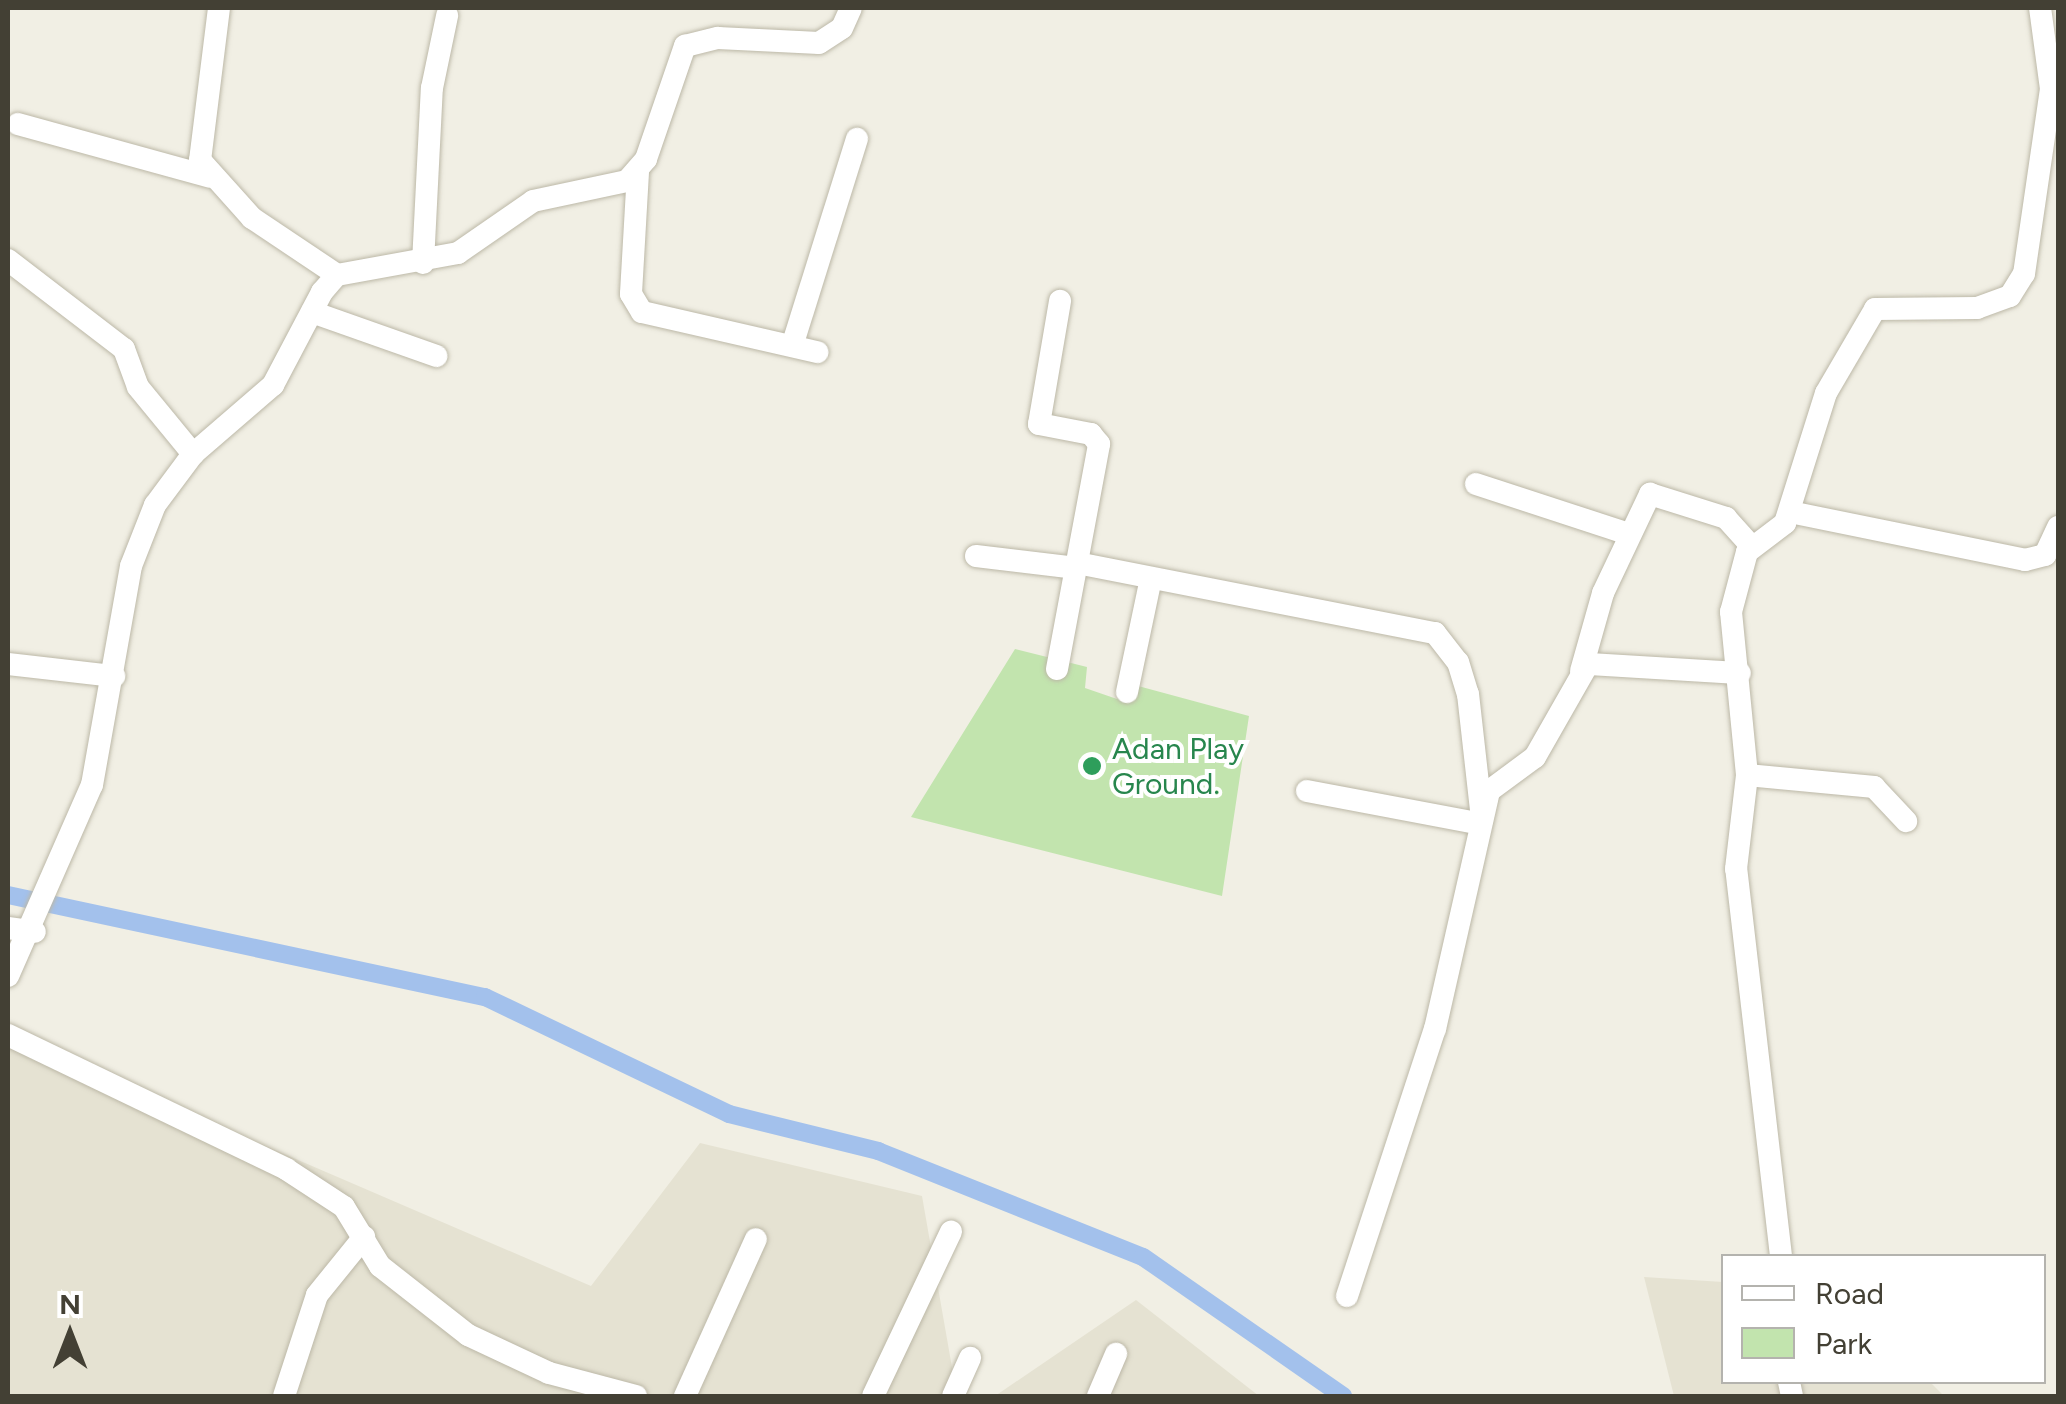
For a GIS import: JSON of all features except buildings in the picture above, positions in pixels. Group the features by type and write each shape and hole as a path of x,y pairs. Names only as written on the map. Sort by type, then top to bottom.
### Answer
{"street":[{"path":"210,177 200,129 219,8"},
{"path":"817,352 793,344 669,324 634,303 638,172 684,46 718,38 819,42 834,38 851,8"},
{"path":"1782,1254 1736,869 1748,776 1731,612 1751,546 1790,512 1826,393 1875,309 1976,308 2010,296 2024,274 2051,89 2040,8"},
{"path":"423,263 432,88 447,16"},
{"path":"18,124 210,177 338,276"},
{"path":"793,344 857,139"},
{"path":"8,976 35,932 50,874 92,785 114,676 130,566 155,505 193,454 273,385 312,312 338,276 423,263 458,253 533,201 638,172"},
{"path":"8,260 124,349 138,387 193,454"},
{"path":"1057,669 1098,440 1040,424 1060,301"},
{"path":"312,312 436,356"},
{"path":"1476,484 1629,534"},
{"path":"1347,1296 1435,1029 1479,816 1489,791 1534,758 1581,670 1629,534 1646,498 1664,493 1726,518 1751,546"},
{"path":"1790,512 2025,560 2044,554 2058,527"},
{"path":"976,556 1150,578 1435,633 1458,662 1468,694 1479,816"},
{"path":"1127,692 1150,578"},
{"path":"1581,670 1612,659 1740,673"},
{"path":"8,664 114,676"},
{"path":"1748,776 1874,787 1906,821"},
{"path":"1307,791 1479,816"},
{"path":"8,928 35,932"},
{"path":"8,1035 286,1168 344,1207 380,1266 435,1313 547,1385 636,1396"},
{"path":"873,1396 951,1232"},
{"path":"284,1396 317,1294 364,1238"},
{"path":"685,1396 756,1239"},
{"path":"1098,1396 1116,1354"},
{"path":"953,1396 970,1358"}],"shaded area":[{"path":"8,1035 591,1286 700,1143 922,1196 957,1396 8,1396"},
{"path":"1644,1277 1721,1282 1721,1384 1932,1384 1944,1396 1674,1396"},
{"path":"1136,1300 1259,1396 995,1396"}],"green space":[{"name":"Adan Play Ground.","path":"1015,649 1087,667 1085,688 1117,699 1127,683 1249,716 1222,896 911,817"}],"waterway":[{"path":"8,895 485,997 729,1114 878,1151 1143,1257 1343,1396"}],"place":[{"name":"Adan Play Ground.","path":"1092,766"}]}
